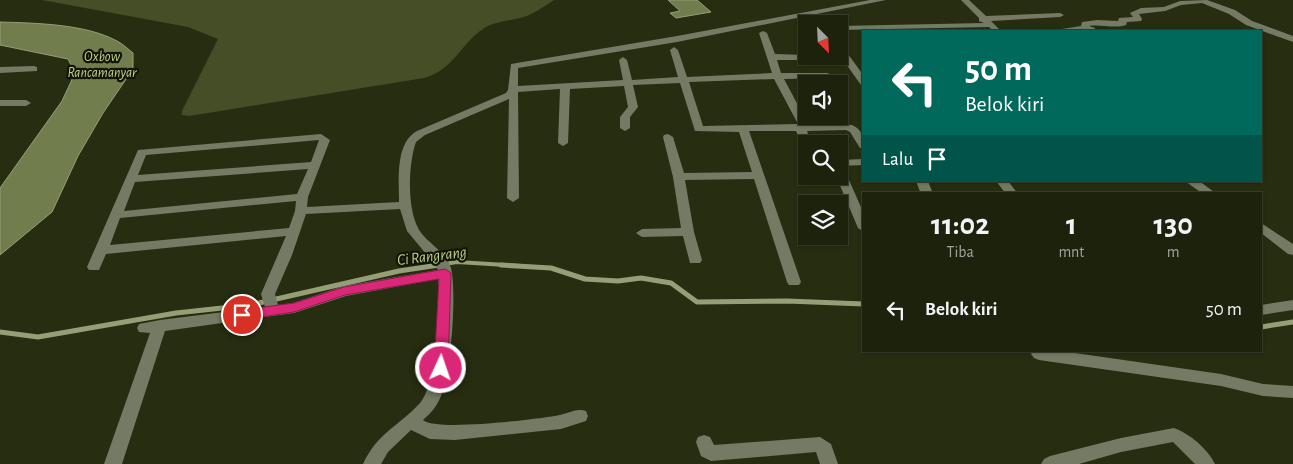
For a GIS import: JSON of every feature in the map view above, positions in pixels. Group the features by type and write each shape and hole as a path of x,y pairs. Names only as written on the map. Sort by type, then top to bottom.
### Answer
{"street":[{"path":"514,198 514,66 677,39 882,0"},
{"path":"965,0 996,30"},
{"path":"1090,30 1084,24 1097,22 1122,24 1122,20 1138,19 1134,13 1138,10 1165,9 1180,3 1201,1 1293,39"},
{"path":"848,28 986,22 1060,15"},
{"path":"763,33 778,76 804,135"},
{"path":"674,50 699,128 852,128 862,143"},
{"path":"772,57 798,57"},
{"path":"622,60 633,107 625,117 625,128"},
{"path":"848,61 862,80"},
{"path":"0,70 34,69"},
{"path":"372,464 374,458 392,434 412,420 432,400 441,368 442,265 413,230 405,205 409,147 412,139 446,122 502,99 513,90 628,82 798,76"},
{"path":"563,144 564,86"},
{"path":"0,104 26,103"},
{"path":"743,129 794,282"},
{"path":"94,267 132,179 141,153 144,151 321,137 325,140 302,197 301,211 295,232 271,303"},
{"path":"668,137 679,177 688,232 695,260"},
{"path":"848,162 862,162"},
{"path":"132,179 315,165"},
{"path":"679,177 759,175"},
{"path":"1003,182 1010,192"},
{"path":"1193,182 1208,192"},
{"path":"845,185 862,223"},
{"path":"117,215 302,197"},
{"path":"301,211 405,205"},
{"path":"1262,228 1293,251"},
{"path":"102,250 295,232"},
{"path":"642,233 688,232"},
{"path":"112,464 152,326 271,303 294,308 344,291 442,265"},
{"path":"1262,310 1293,305"},
{"path":"1039,354 1221,380 1263,390 1293,392"},
{"path":"412,420 420,428 430,432 455,433 555,423 580,416"},
{"path":"1050,464 1121,445 1174,435 1182,439 1206,464"},
{"path":"704,442 707,451 711,453 820,444 825,449 829,464"}],"shaded area":[{"path":"42,0 554,0 529,15 496,23 483,29 443,69 424,78 189,116 182,115 182,111 218,39 188,27"}],"water":[{"path":"668,0 697,0 711,12 676,18 670,13 680,11"},
{"name":"Oxbow Rancamanyar","path":"0,22 60,26 105,35 119,42 133,53 133,69 103,113 78,156 52,212 0,255 0,188 62,101 75,73 68,59 0,45"}],"waterway":[{"name":"Ci Rangrang","path":"431,266 457,262 520,266"},
{"name":"Ci Rangrang","path":"0,332 38,337 176,313 250,305 399,271 439,265"},
{"name":"Ci Rangrang","path":"501,265 551,268 585,279 618,281 641,278 671,283 697,302 787,301 862,304"},
{"name":"Ci Rangrang","path":"1262,327 1293,322"}],"route":[{"path":"242,315 275,312 294,308 344,291 445,273 441,368"}]}
